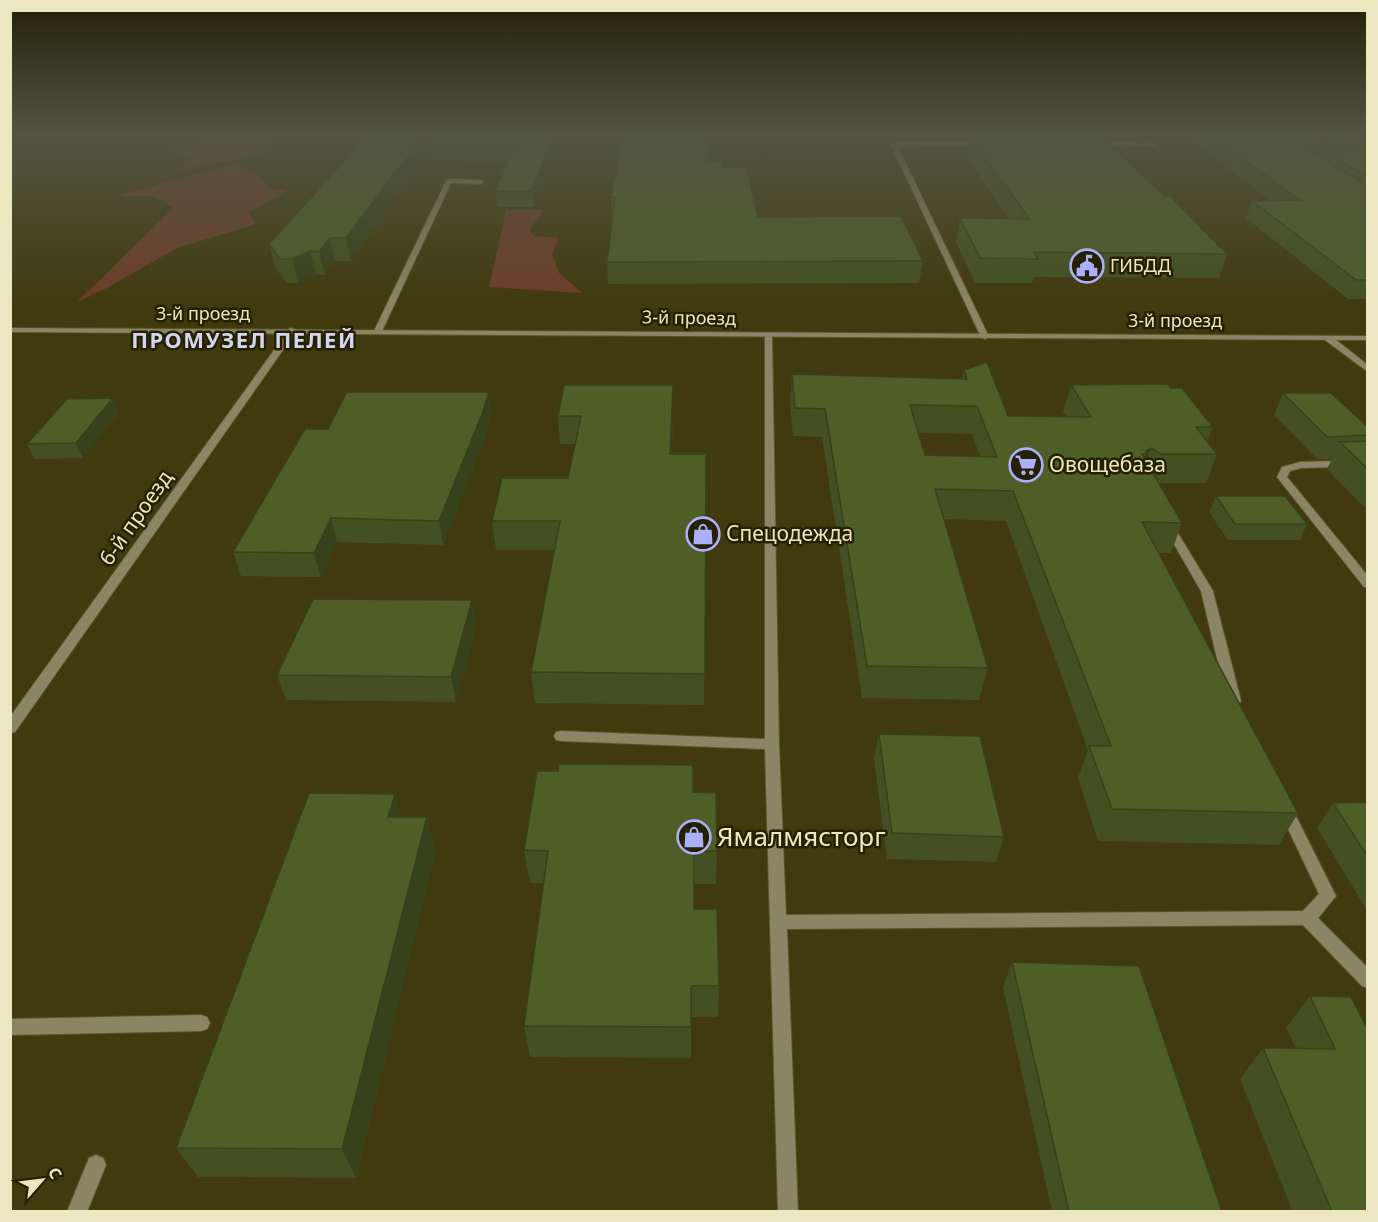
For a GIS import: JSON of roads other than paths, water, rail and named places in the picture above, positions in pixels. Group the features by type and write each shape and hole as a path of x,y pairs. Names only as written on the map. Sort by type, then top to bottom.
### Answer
{"street":[{"path":"378,331 445,190"},
{"path":"915,190 985,337"},
{"name":"3-й проезд","path":"10,330 1368,338"},
{"name":"6-й проезд","path":"10,728 292,330"},
{"path":"768,335 772,744 788,1212"},
{"path":"1328,338 1368,370"},
{"path":"1368,463 1300,465 1286,469 1281,477 1368,584"},
{"path":"1161,512 1207,591 1234,704 1239,714"},
{"path":"561,736 772,744"},
{"path":"778,922 1307,918 1328,896 1281,800"},
{"path":"1307,918 1368,980"},
{"path":"10,1027 201,1023"},
{"path":"77,1212 96,1165"}],"place":[{"name":"ГИБДД","path":"1087,266"},
{"name":"Овощебаза","path":"1026,465"},
{"name":"Спецодежда","path":"703,534"},
{"name":"Ямалмясторг","path":"694,837"}],"district":[{"name":"ПРОМУЗЕЛ ПЕЛЕЙ","path":"244,340"}]}
